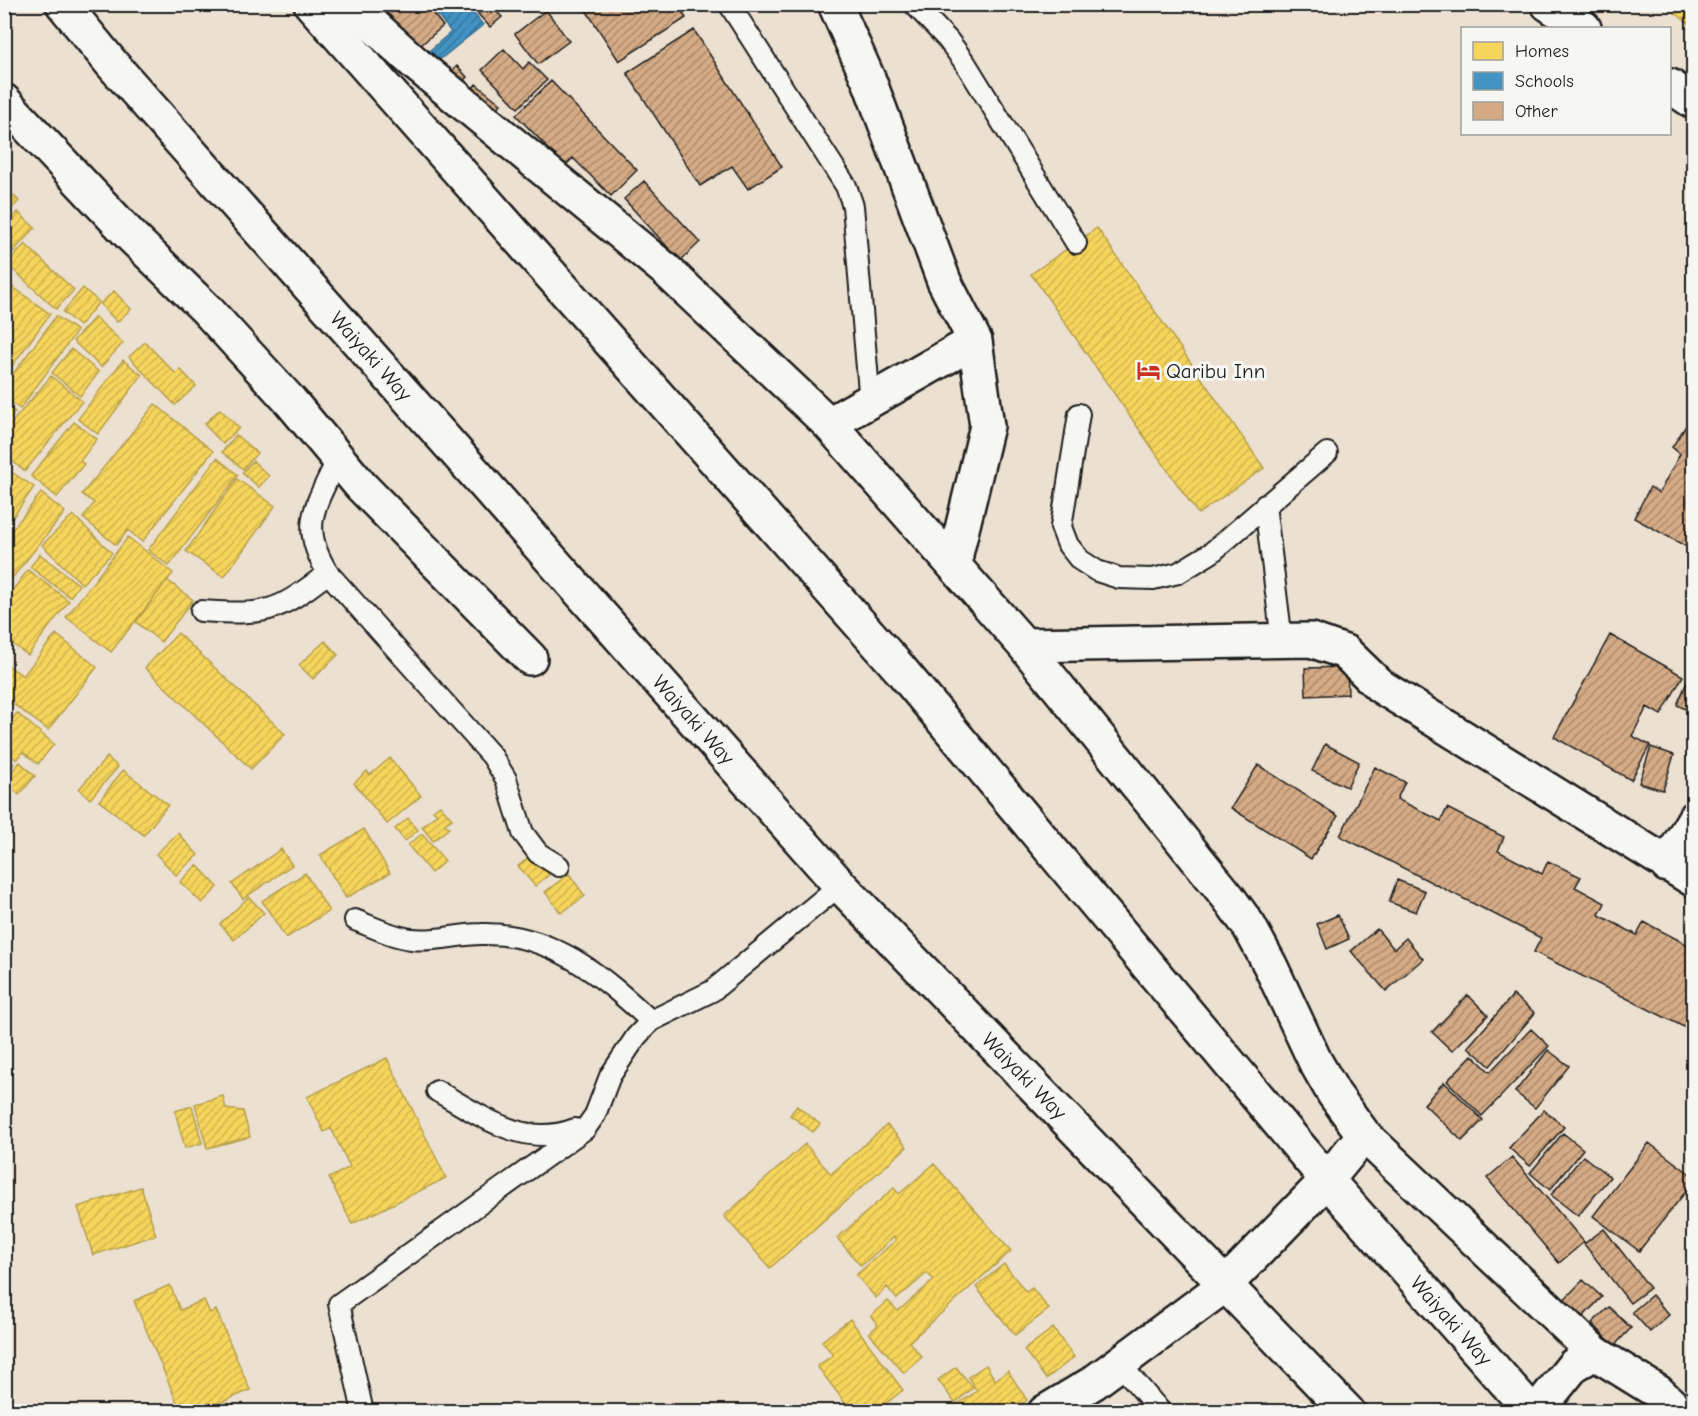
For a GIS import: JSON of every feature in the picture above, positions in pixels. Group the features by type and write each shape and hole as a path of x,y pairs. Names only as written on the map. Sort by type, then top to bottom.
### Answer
{"main road":[{"name":"Waiyaki Way","path":"63,4 120,73 840,885 1348,1412"},
{"name":"Waiyaki Way","path":"311,4 900,669 1327,1180 1534,1412"},
{"path":"350,4 416,64 666,270 829,424 1024,645 1202,863 1249,926 1294,1012 1315,1061 1334,1094 1364,1135 1595,1353 1658,1392 1679,1412"},
{"path":"835,4 870,83 944,281 975,341 987,426 958,544 956,568"},
{"path":"1548,4 1582,27"},
{"path":"1671,87 1694,102"},
{"path":"4,101 132,237 207,310 291,402 337,460 530,657"},
{"path":"829,424 870,403 975,341"},
{"path":"1024,645 1311,640 1345,652 1380,686 1680,872 1694,819"},
{"path":"1045,1412 1120,1364 1225,1285 1327,1180 1364,1135"},
{"path":"1534,1412 1574,1365 1595,1353"}],"lane":[{"path":"729,4 846,186 853,206 870,403"},
{"path":"914,4 948,40 966,64 1076,243"},
{"path":"1079,414 1061,527 1068,545 1080,560 1097,571 1119,578 1153,579 1178,573 1211,553 1327,453"},
{"path":"337,460 313,514 311,536 318,557 328,573 492,756 506,779 523,833 538,853 559,866"},
{"path":"1265,506 1282,641"},
{"path":"201,611 250,614 273,610 300,595 328,573"},
{"path":"363,1412 339,1304 588,1124 595,1115 610,1076 636,1037 651,1021 711,991 840,885"},
{"path":"356,920 411,939 481,934 531,939 579,960 613,985 651,1021"},
{"path":"436,1091 512,1131 555,1137 588,1124"},
{"path":"1120,1364 1161,1412"}],"building: Homes":[{"path":"1663,4 1694,4 1694,27"},
{"path":"4,186 19,201 4,216"},
{"path":"18,212 35,228 9,256 4,252 4,226"},
{"name":"Qaribu Inn","path":"1097,228 1264,468 1198,514 1031,274"},
{"path":"25,244 74,290 56,309 7,264"},
{"path":"6,282 50,314 4,377 4,284"},
{"path":"83,288 99,302 79,326 63,312"},
{"path":"114,291 131,309 117,322 100,304"},
{"path":"56,316 77,331 20,409 4,397 4,386"},
{"path":"95,317 123,343 101,367 73,341"},
{"path":"145,342 176,374 180,369 196,386 175,405 129,357"},
{"path":"71,349 99,372 80,396 52,373"},
{"path":"123,360 142,375 98,434 78,419"},
{"path":"51,376 82,401 25,471 4,455 4,432"},
{"path":"155,404 213,451 142,542 128,530 116,545 83,518 94,503 82,494"},
{"path":"4,405 15,412 4,427"},
{"path":"220,409 239,428 223,444 204,424"},
{"path":"74,422 97,439 80,461 84,464 57,497 31,476"},
{"path":"236,435 257,453 243,469 222,452"},
{"path":"217,458 238,475 169,566 148,550"},
{"path":"253,461 269,476 259,487 242,473"},
{"path":"13,473 34,487 4,530 4,476 8,479"},
{"path":"237,479 275,506 224,577 186,551"},
{"path":"41,493 65,512 4,588 4,540"},
{"path":"73,515 112,553 82,584 42,545"},
{"path":"128,537 173,573 111,652 66,617"},
{"path":"40,554 79,585 70,597 30,567"},
{"path":"28,570 69,601 28,655 4,638 4,601"},
{"path":"167,580 193,600 161,642 136,622"},
{"path":"178,633 285,734 251,769 145,668"},
{"path":"56,634 97,667 48,730 4,697 4,672 9,666 23,676"},
{"path":"325,641 338,655 313,679 299,665"},
{"path":"17,713 54,744 38,764 23,752 17,760 4,750 4,729"},
{"path":"4,755 14,764 4,774"},
{"path":"107,757 118,767 90,799 79,789"},
{"path":"390,758 421,796 387,824 354,783 367,771 370,775"},
{"path":"20,762 35,776 19,795 4,780"},
{"path":"123,770 168,805 144,835 99,801"},
{"path":"440,805 452,819 445,824 449,828 433,841 422,827 437,814 433,810"},
{"path":"408,818 418,830 405,841 395,829"},
{"path":"364,829 390,873 346,898 320,855"},
{"path":"178,833 198,855 176,875 156,854"},
{"path":"422,834 445,861 431,873 408,845"},
{"path":"281,849 292,865 243,899 232,884"},
{"path":"533,854 550,874 535,886 518,866"},
{"path":"197,865 218,887 202,903 180,882"},
{"path":"305,873 329,911 286,938 262,901"},
{"path":"569,874 585,896 561,913 545,892"},
{"path":"249,897 264,913 234,940 220,924"},
{"path":"387,1058 446,1178 352,1224 329,1178 350,1167 331,1128 324,1132 307,1097"},
{"path":"223,1096 226,1109 243,1111 250,1137 207,1148 195,1104"},
{"path":"192,1106 202,1143 185,1148 175,1111"},
{"path":"797,1106 820,1124 813,1132 790,1115"},
{"path":"887,1125 907,1147 770,1268 724,1216 805,1144 831,1174"},
{"path":"934,1164 1011,1251 909,1342 922,1357 904,1373 869,1333 878,1325 871,1316 888,1301 898,1311 934,1280 927,1273 897,1299 887,1287 876,1298 856,1275 896,1240 894,1237 861,1266 837,1238 894,1188 899,1194"},
{"path":"141,1187 156,1235 93,1255 78,1207"},
{"path":"1004,1264 1026,1292 1032,1288 1049,1309 1015,1335 976,1287"},
{"path":"170,1285 180,1310 204,1300 210,1313 216,1310 250,1390 199,1412 181,1412 134,1301"},
{"path":"850,1319 903,1390 875,1412 852,1412 817,1366 833,1355 822,1341"},
{"path":"1053,1328 1074,1357 1046,1379 1024,1350"},
{"path":"986,1365 995,1380 1008,1371 1027,1400 1009,1412 946,1412 977,1391 968,1377"},
{"path":"956,1367 973,1388 955,1403 938,1380"}],"building: Schools":[{"path":"429,4 466,4 483,25 438,61 429,51 451,32"}],"building: Other":[{"path":"365,4 425,4 443,26 408,56"},
{"path":"489,4 502,17 490,27 478,14"},
{"path":"582,4 677,4 686,18 619,61"},
{"path":"546,10 569,41 538,64 515,34"},
{"path":"694,30 782,167 748,189 732,166 700,186 627,73"},
{"path":"504,49 523,69 529,62 547,80 518,108 482,70"},
{"path":"457,66 467,77 454,90 443,79"},
{"path":"551,81 637,170 611,196 573,158 559,172 538,151 545,145 516,115"},
{"path":"476,84 501,104 488,119 464,100"},
{"path":"644,181 700,242 680,261 624,199"},
{"path":"1687,424 1694,428 1694,551 1634,518 1650,487 1659,493 1680,454 1672,447"},
{"path":"1610,635 1683,676 1661,715 1647,707 1632,736 1650,745 1631,780 1554,737"},
{"path":"1347,667 1348,694 1306,696 1305,668"},
{"path":"1691,673 1694,674 1694,713 1677,705"},
{"path":"1325,744 1359,762 1347,787 1312,771"},
{"path":"1651,747 1674,755 1663,790 1639,783"},
{"path":"1258,765 1338,816 1311,859 1231,808"},
{"path":"1375,767 1405,782 1397,799 1441,821 1447,808 1504,837 1498,851 1542,874 1548,861 1581,877 1575,887 1605,903 1599,915 1637,935 1644,922 1694,948 1694,1032 1534,952 1541,938 1340,836"},
{"path":"1397,880 1425,891 1416,912 1389,902"},
{"path":"1338,915 1349,939 1327,949 1317,924"},
{"path":"1377,929 1394,949 1406,938 1423,959 1386,991 1351,951"},
{"path":"1468,995 1488,1015 1452,1051 1432,1032"},
{"path":"1513,995 1535,1013 1490,1066 1468,1047"},
{"path":"1531,1029 1549,1046 1482,1116 1447,1081 1472,1055 1490,1072"},
{"path":"1548,1050 1569,1066 1535,1108 1515,1092"},
{"path":"1444,1082 1483,1120 1462,1141 1424,1104"},
{"path":"1544,1110 1564,1127 1530,1166 1509,1148"},
{"path":"1563,1133 1583,1149 1550,1190 1530,1173"},
{"path":"1649,1143 1694,1177 1694,1181 1639,1251 1593,1216"},
{"path":"1583,1156 1610,1177 1578,1216 1551,1195"},
{"path":"1512,1157 1584,1242 1559,1263 1487,1178"},
{"path":"1604,1229 1650,1288 1630,1303 1584,1244"},
{"path":"1583,1280 1602,1297 1576,1324 1557,1307"},
{"path":"1652,1295 1669,1315 1650,1332 1632,1312"},
{"path":"1609,1307 1631,1328 1614,1346 1592,1323"}],"place":[{"name":"Qaribu Inn","path":"1148,371"}]}
